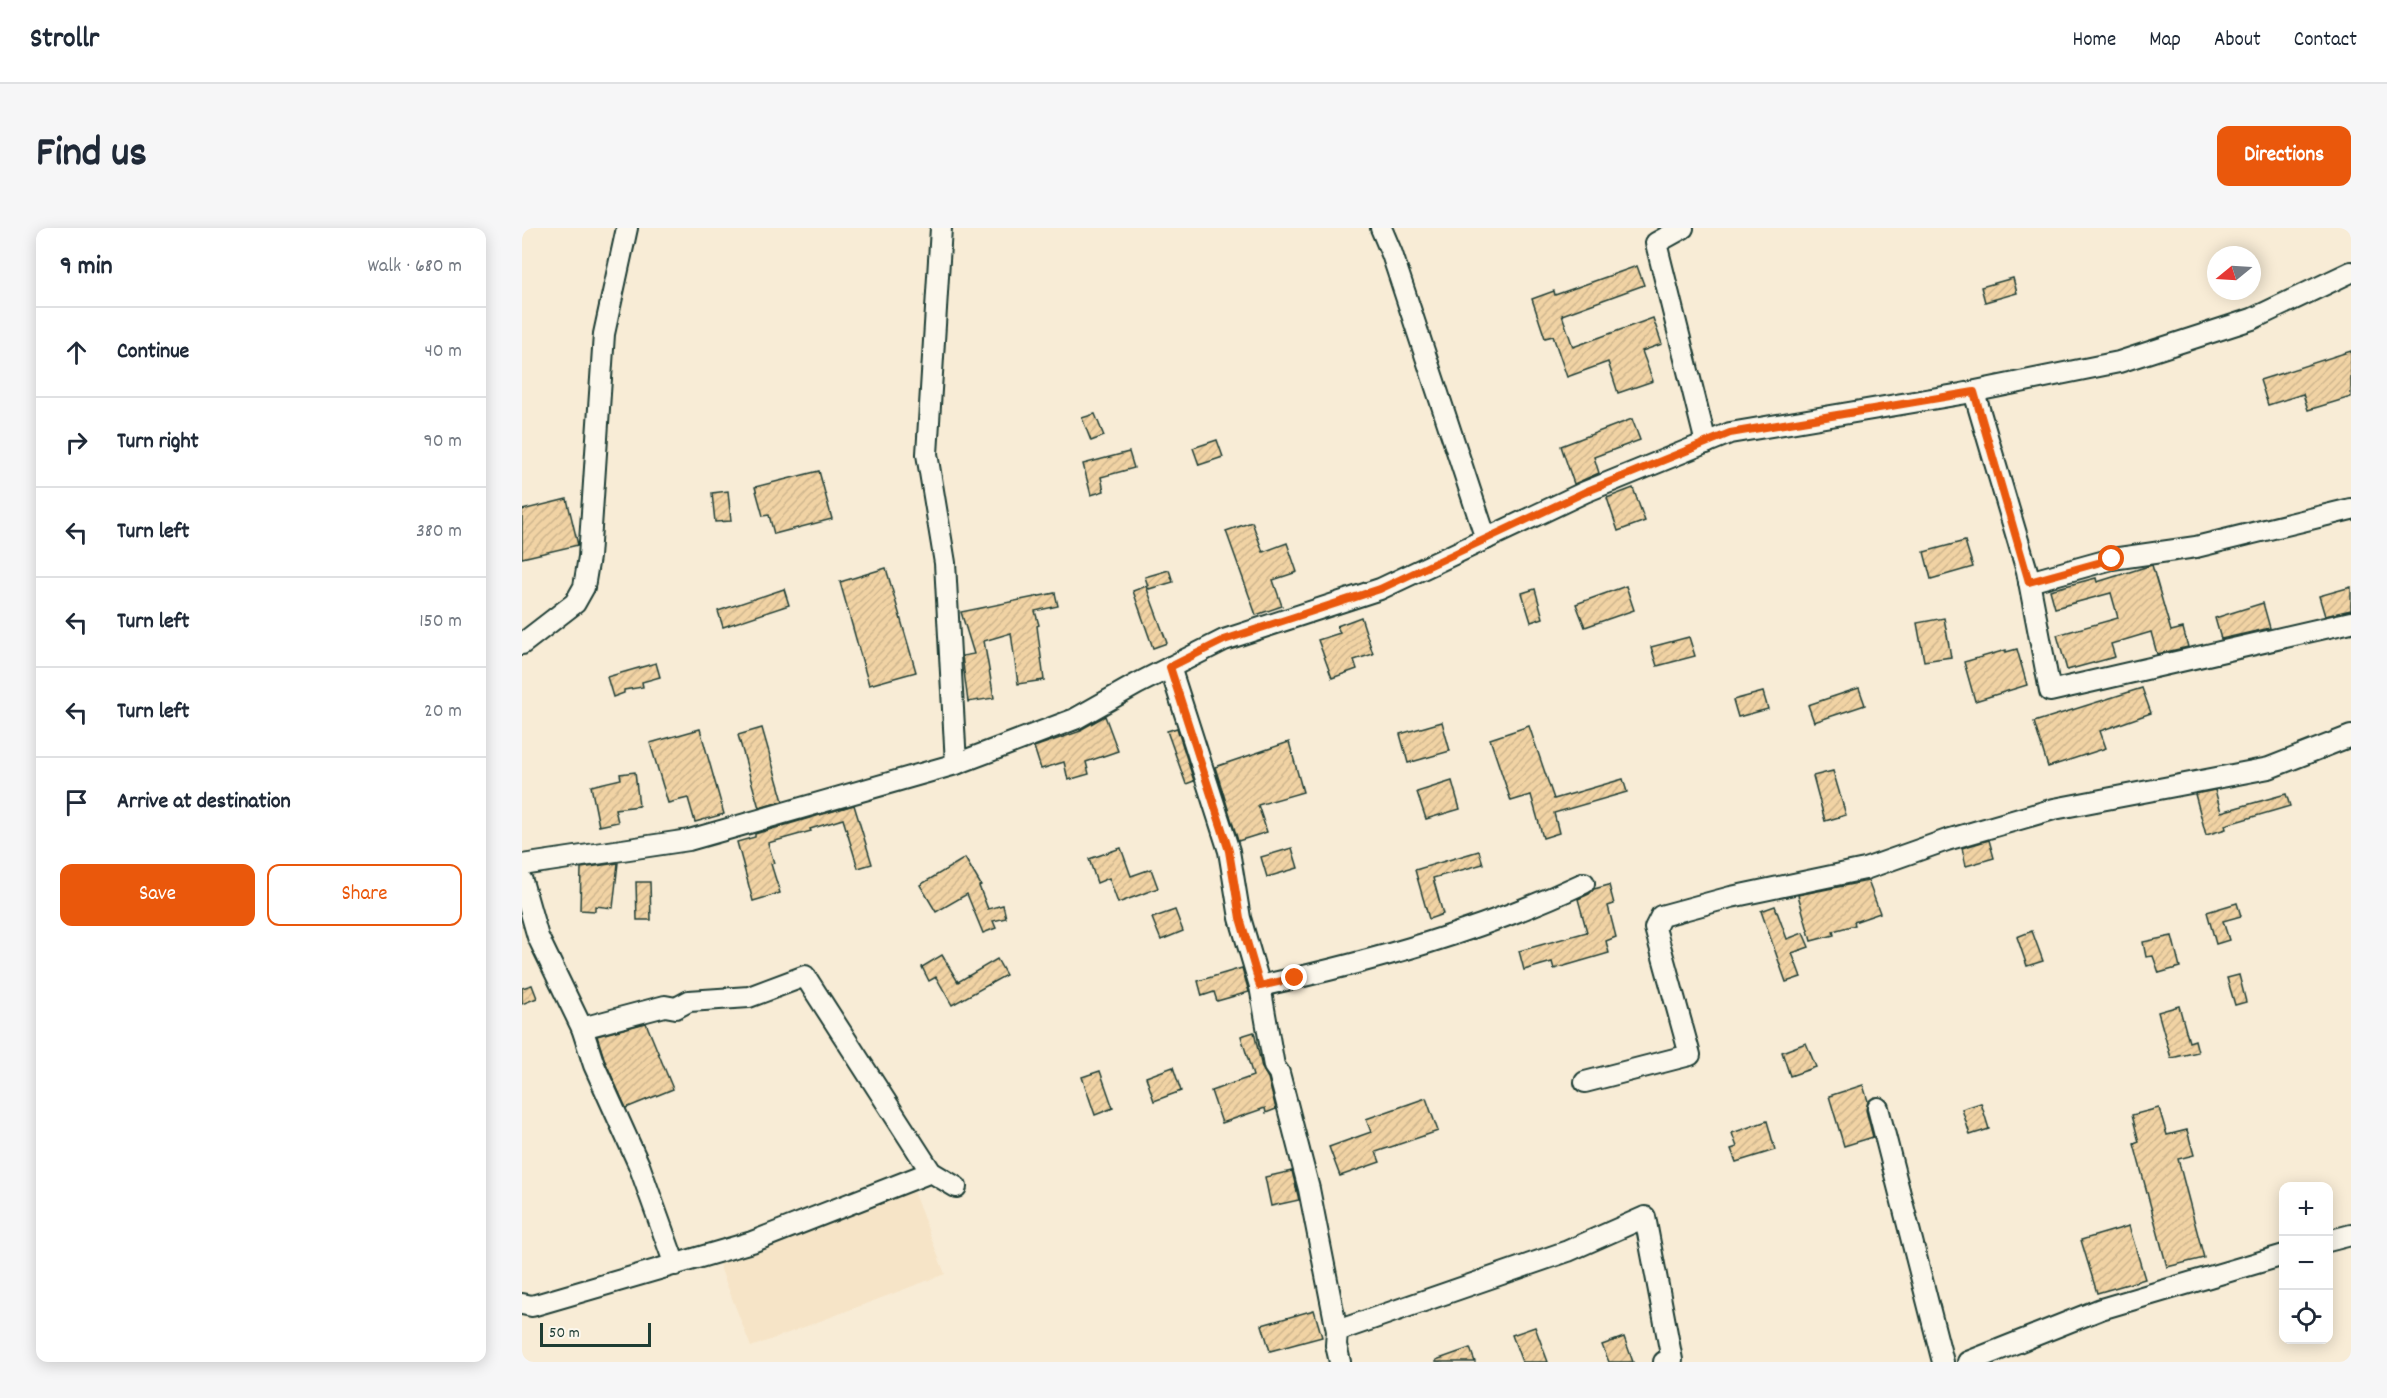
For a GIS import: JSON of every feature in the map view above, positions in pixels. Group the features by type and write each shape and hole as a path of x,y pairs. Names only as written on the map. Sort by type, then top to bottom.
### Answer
{"street":[{"path":"522,644 575,603 584,587 589,557 604,333 627,228"},
{"path":"941,228 927,454 945,563 956,764"},
{"path":"1381,228 1392,254 1486,539"},
{"path":"1683,228 1656,243 1706,443"},
{"path":"522,865 689,840 956,764 1075,718 1224,640 1380,589 1585,492 1730,433 1974,392 2130,358 2252,318 2351,272"},
{"path":"1974,392 2029,582 2050,691 2351,622"},
{"path":"2029,582 2112,559 2196,547 2351,509"},
{"path":"1170,667 1229,851 1240,918 1260,986 1274,1066 1279,1073 1309,1189 1337,1331 1336,1345 1340,1362"},
{"path":"1585,1082 1690,1055 1655,928 1661,916 1731,897 1865,869 1947,840 2054,809 2269,768 2351,736"},
{"path":"522,881 538,937 582,1028 594,1065 639,1164 675,1265"},
{"path":"1260,986 1382,956 1533,907 1584,883"},
{"path":"582,1028 665,1006 676,1008 689,1001 749,997 805,976 931,1172 956,1187"},
{"path":"1878,1108 1943,1362"},
{"path":"522,1304 532,1306 752,1242 931,1172"},
{"path":"1337,1331 1568,1251 1645,1217 1672,1360 1664,1362"},
{"path":"2333,1240 2351,1235"},
{"path":"1968,1362 2101,1309 2279,1256"}],"shaded area":[{"path":"912,1188 945,1274 751,1347 718,1262"}],"building":[{"path":"1637,266 1644,285 1562,315 1573,347 1653,318 1662,344 1642,351 1653,381 1618,393 1608,362 1567,377 1553,336 1545,338 1532,299 1554,291 1555,295"},
{"path":"2013,278 2017,293 1985,302 1981,287"},
{"path":"2351,351 2351,397 2308,410 2303,394 2268,405 2260,380"},
{"path":"1095,414 1104,436 1091,441 1082,418"},
{"path":"1632,419 1640,440 1594,457 1599,473 1574,484 1561,446"},
{"path":"1217,440 1223,457 1199,465 1193,448"},
{"path":"1129,452 1134,468 1101,477 1104,491 1091,495 1083,464"},
{"path":"819,471 832,519 774,534 769,515 763,516 755,487"},
{"path":"1633,488 1645,521 1618,531 1607,498"},
{"path":"728,491 731,521 715,522 712,493"},
{"path":"567,499 578,545 522,558 522,510"},
{"path":"1252,522 1263,552 1287,543 1297,572 1273,580 1282,606 1256,615 1226,531"},
{"path":"1965,541 1973,567 1931,579 1924,552"},
{"path":"2152,565 2171,631 2183,628 2188,647 2157,654 2151,632 2111,644 2115,657 2067,670 2057,635 2118,618 2111,593 2055,608 2050,590 2096,578 2097,582"},
{"path":"886,568 916,672 869,685 840,582"},
{"path":"1169,570 1173,582 1149,589 1145,577"},
{"path":"1146,586 1167,643 1153,648 1133,591"},
{"path":"1626,586 1634,610 1585,627 1576,604"},
{"path":"2351,587 2351,610 2325,616 2319,596"},
{"path":"784,589 789,605 723,627 718,611"},
{"path":"1535,589 1543,618 1531,622 1522,593"},
{"path":"1055,593 1058,606 1035,611 1039,625 1037,626 1044,680 1018,684 1011,633 984,641 994,698 968,702 962,656 974,654 961,612"},
{"path":"2263,603 2270,628 2221,639 2215,618"},
{"path":"1361,617 1373,654 1354,660 1357,669 1332,678 1318,640 1340,633 1337,626"},
{"path":"1944,618 1951,657 1924,661 1917,623"},
{"path":"1689,637 1695,656 1657,666 1651,647"},
{"path":"2017,649 2027,685 1975,701 1964,662"},
{"path":"656,663 660,677 642,682 643,687 624,690 624,693 613,697 607,677"},
{"path":"1859,688 1865,705 1814,722 1808,705"},
{"path":"2142,688 2151,713 2100,731 2106,748 2048,767 2034,722"},
{"path":"1763,692 1768,709 1738,717 1733,700"},
{"path":"1105,716 1118,751 1086,762 1089,774 1068,780 1064,762 1041,769 1034,747 1081,731"},
{"path":"1442,722 1450,751 1408,763 1400,734"},
{"path":"1529,726 1554,799 1623,779 1627,792 1554,813 1559,833 1543,838 1531,795 1511,801 1490,739"},
{"path":"762,728 783,801 759,808 738,735"},
{"path":"1177,728 1194,781 1186,784 1167,731"},
{"path":"700,729 724,814 695,822 688,798 668,803 650,743"},
{"path":"1289,742 1303,792 1258,805 1267,832 1238,841 1215,767"},
{"path":"1833,771 1846,815 1825,821 1813,776"},
{"path":"635,772 639,806 615,809 618,822 599,826 591,786 621,779 620,774"},
{"path":"1452,781 1460,809 1426,819 1417,792"},
{"path":"2215,790 2221,812 2286,794 2290,806 2225,825 2226,829 2206,835 2195,794"},
{"path":"854,805 872,864 858,868 843,819 810,829 811,831 768,843 774,863 771,864 780,893 753,901 737,842 755,837 755,834"},
{"path":"1989,840 1994,858 1966,866 1962,848"},
{"path":"1121,848 1131,876 1151,869 1158,888 1118,903 1109,878 1097,883 1089,859"},
{"path":"1292,848 1298,868 1267,877 1261,857"},
{"path":"1479,851 1483,864 1433,878 1443,914 1429,919 1415,870"},
{"path":"965,858 981,885 979,886 988,909 1003,905 1006,918 993,921 996,928 983,933 967,894 936,912 920,885"},
{"path":"618,863 613,908 595,906 595,911 580,910 581,868"},
{"path":"1868,881 1880,913 1854,922 1855,925 1833,931 1834,935 1811,941 1798,895"},
{"path":"636,882 650,882 651,920 637,920"},
{"path":"1609,885 1614,904 1608,906 1616,937 1606,941 1609,953 1554,969 1552,962 1524,970 1519,951 1587,932 1578,899 1594,889"},
{"path":"2237,903 2241,916 2223,921 2229,940 2216,944 2207,912"},
{"path":"1775,906 1787,939 1803,933 1809,947 1792,953 1801,977 1786,982 1761,911"},
{"path":"1175,910 1183,931 1161,940 1152,918"},
{"path":"2032,931 2043,961 2027,966 2017,937"},
{"path":"2172,936 2180,967 2159,973 2153,956 2146,957 2143,942"},
{"path":"942,955 958,982 997,959 1006,975 952,1005 936,977 929,981 922,967"},
{"path":"1242,968 1249,992 1217,1001 1214,992 1202,996 1198,981"},
{"path":"2239,975 2246,1002 2235,1005 2227,978"},
{"path":"532,985 537,998 522,1004 522,988"},
{"path":"2179,1006 2189,1042 2195,1040 2198,1052 2171,1058 2158,1012"},
{"path":"646,1023 673,1089 626,1108 605,1061 597,1036"},
{"path":"1254,1032 1262,1068 1268,1078 1276,1109 1266,1113 1265,1108 1222,1123 1211,1091 1253,1076 1241,1036"},
{"path":"1806,1043 1816,1067 1790,1076 1782,1052"},
{"path":"1173,1067 1181,1091 1154,1101 1146,1077"},
{"path":"1100,1071 1113,1108 1095,1115 1082,1077"},
{"path":"1863,1085 1868,1101 1866,1110 1873,1137 1844,1146 1829,1096"},
{"path":"1426,1098 1438,1131 1376,1152 1380,1162 1340,1176 1329,1147 1371,1132 1366,1119"},
{"path":"1981,1103 1989,1129 1970,1135 1962,1109"},
{"path":"2159,1108 2167,1135 2187,1130 2194,1155 2178,1159 2204,1258 2167,1267 2134,1144 2139,1142 2132,1115"},
{"path":"1767,1121 1775,1150 1736,1162 1731,1149 1737,1147 1732,1133"},
{"path":"1292,1171 1299,1200 1271,1206 1265,1177"},
{"path":"2129,1226 2145,1279 2097,1293 2081,1240"},
{"path":"1314,1310 1322,1337 1270,1351 1262,1325"},
{"path":"1535,1327 1548,1362 1522,1362 1512,1335"},
{"path":"1624,1337 1633,1362 1609,1362 1602,1345"},
{"path":"1470,1348 1475,1362 1436,1362 1436,1360"}],"route":[{"path":"1295,978 1260,986 1240,918 1229,851 1170,667 1224,640 1380,589 1585,492 1730,433 1974,392 2029,582 2112,559"}]}
